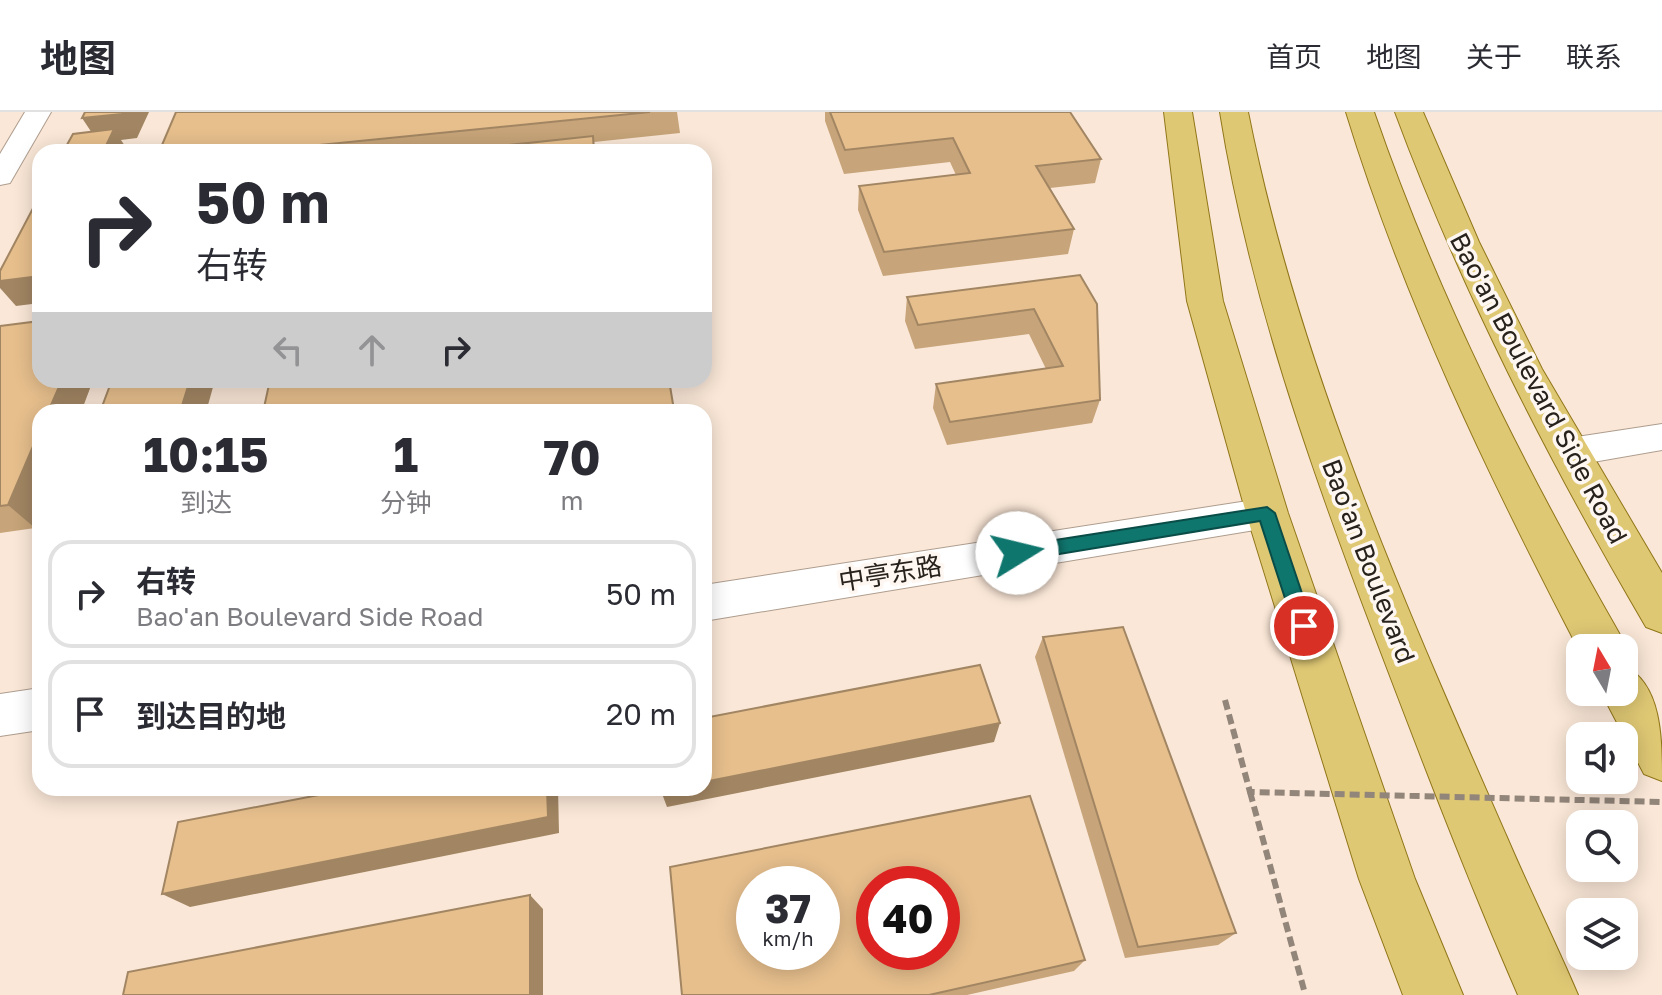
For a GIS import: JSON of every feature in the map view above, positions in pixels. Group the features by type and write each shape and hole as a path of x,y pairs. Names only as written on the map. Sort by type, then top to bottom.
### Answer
{"main road":[{"path":"1178,112 1205,301 1267,513 1387,879 1433,995"},
{"path":"1360,112 1388,204 1444,338 1555,563 1594,634"},
{"name":"Bao'an Boulevard Side Road","path":"1409,112 1445,209 1509,343 1662,613"},
{"path":"1193,229 1218,130"},
{"name":"Bao'an Boulevard","path":"1218,130 1243,171 1275,306 1350,516 1489,864 1548,995"},
{"path":"1634,706 1662,757"}],"street":[{"path":"0,177 38,112"},
{"path":"1570,452 1662,437"},
{"name":"中亭东路","path":"712,602 1267,513"},
{"path":"0,715 32,710"}],"path":[{"path":"1225,700 1304,990"},
{"path":"1250,792 1662,802"}],"building":[{"path":"85,112 123,112 82,118"},
{"path":"176,112 650,112 330,144 162,144"},
{"path":"830,112 1070,112 1101,159 1036,166 1074,229 884,252 859,186 970,173 953,138 845,150"},
{"path":"114,129 107,144 67,144 73,134"},
{"path":"593,136 594,144 518,144"},
{"path":"32,210 32,277 0,281 0,271"},
{"path":"1080,275 1097,304 1100,400 950,422 936,384 1063,366 1034,309 918,325 907,297"},
{"path":"32,322 32,388 58,388 52,404 32,404 32,449 8,505 0,506 0,326"},
{"path":"109,388 188,388 182,404 103,404"},
{"path":"268,388 670,388 673,404 265,404"},
{"path":"1123,627 1236,933 1138,947 1043,637"},
{"path":"980,665 1000,723 712,780 712,716"},
{"path":"313,796 547,796 548,817 162,894 178,822"},
{"path":"1030,796 1085,960 929,995 682,995 670,867"},
{"path":"530,895 530,995 123,995 128,972"}],"route":[{"path":"1017,553 1267,513 1304,626"}]}
